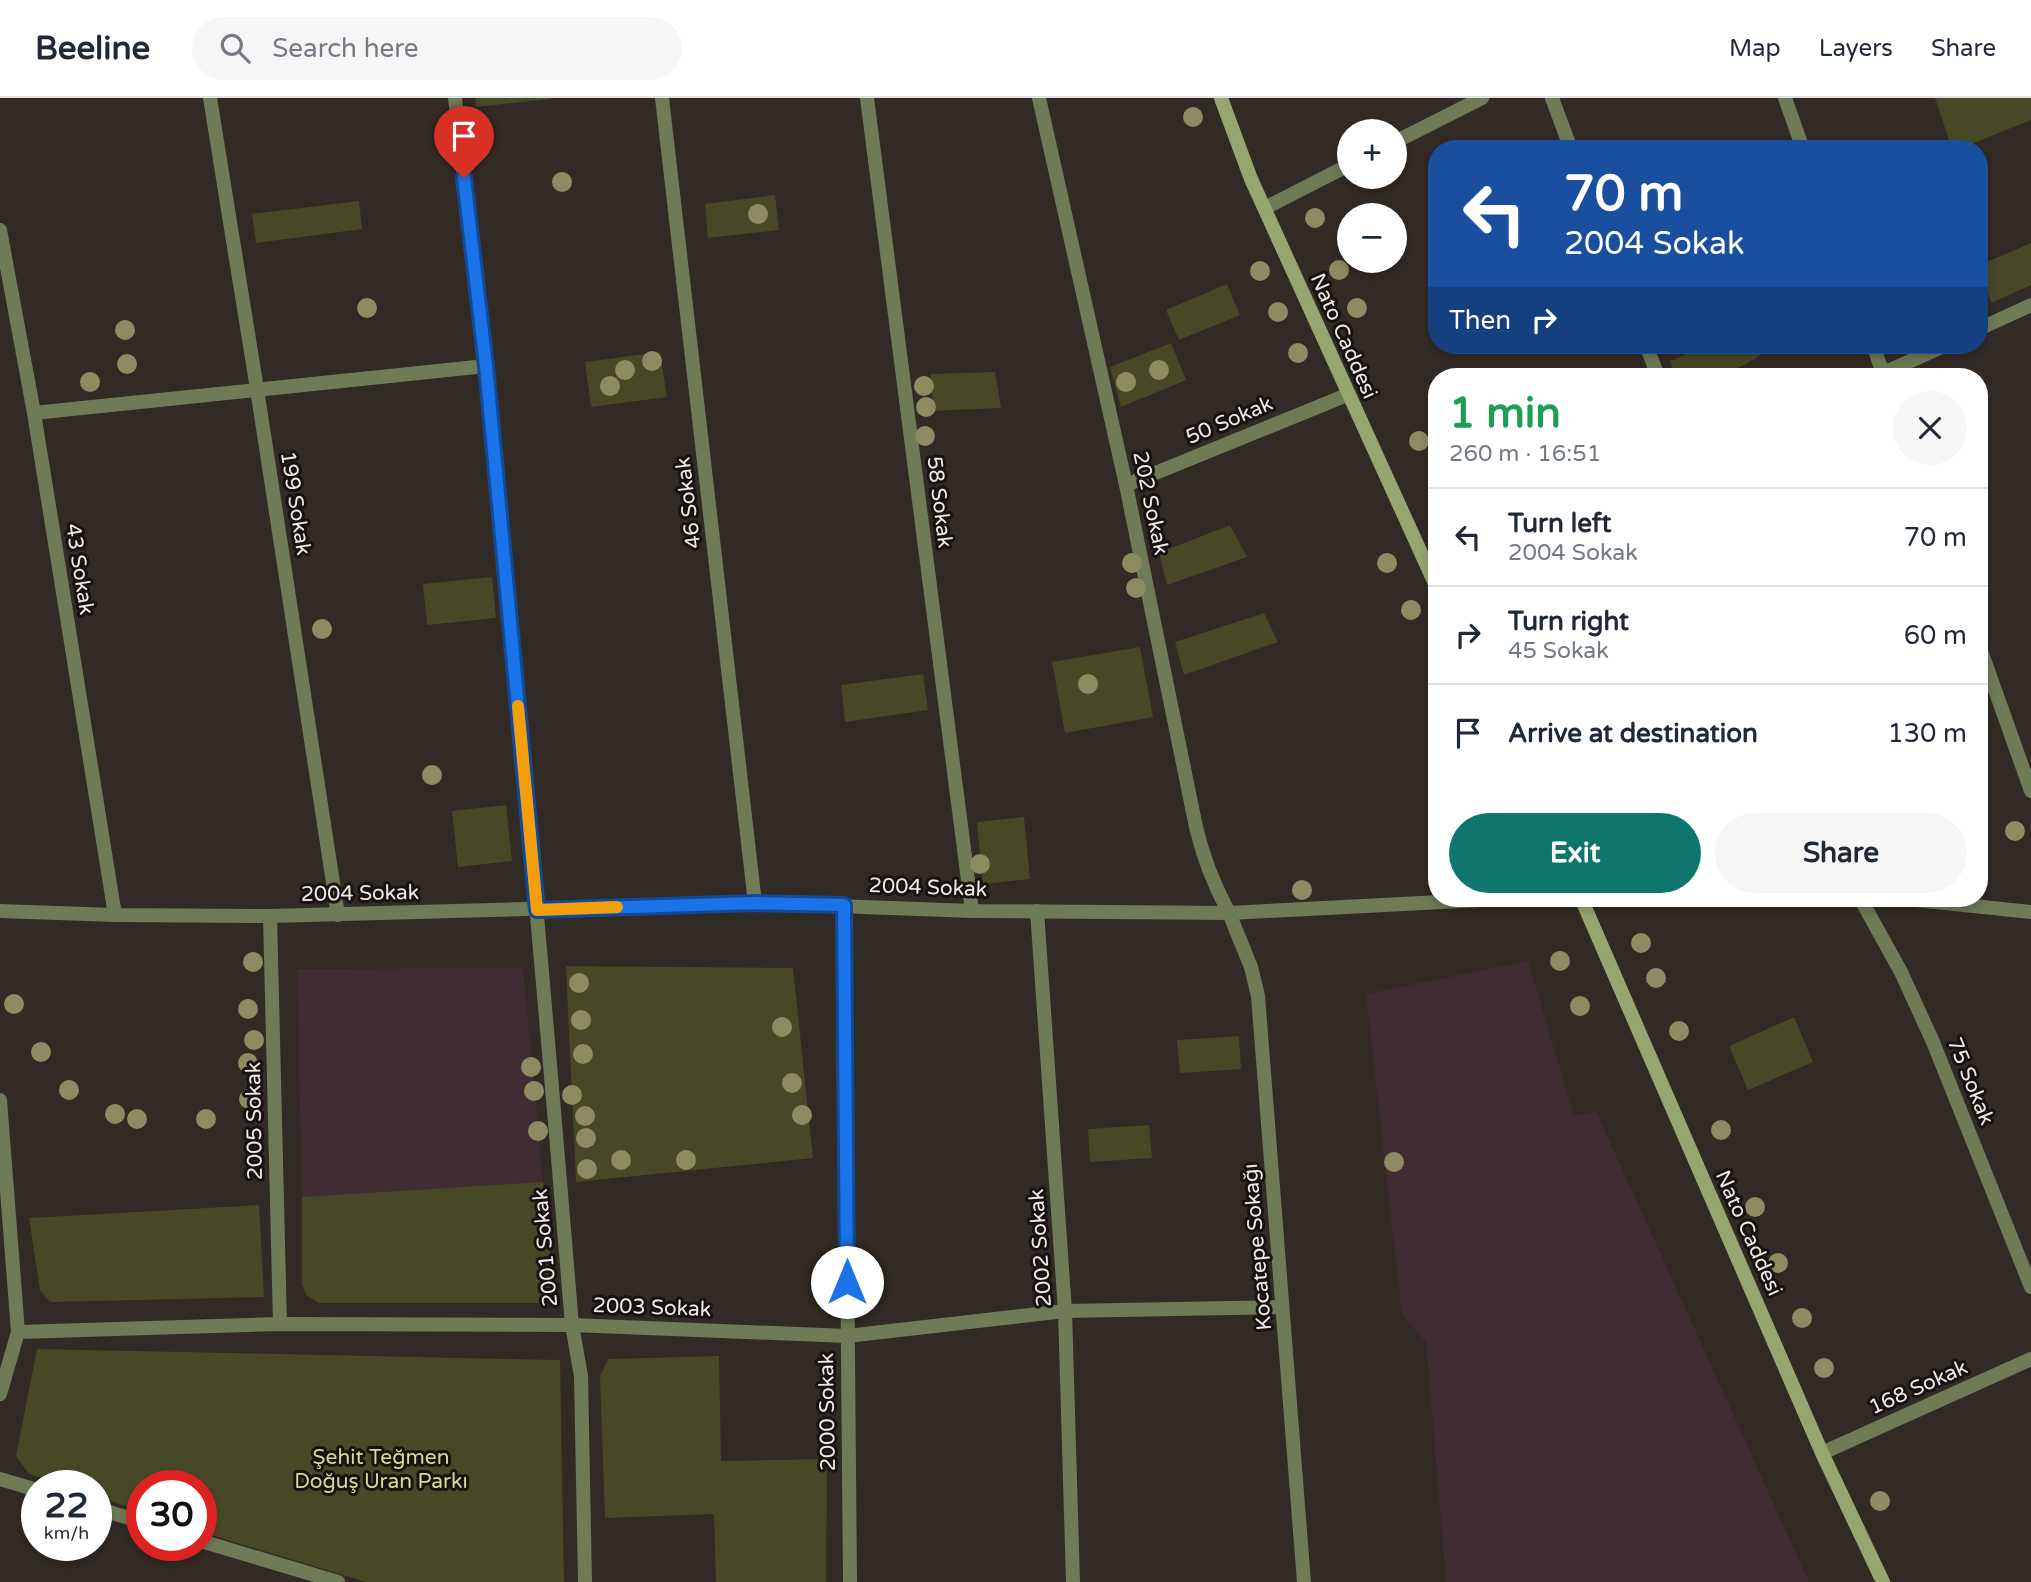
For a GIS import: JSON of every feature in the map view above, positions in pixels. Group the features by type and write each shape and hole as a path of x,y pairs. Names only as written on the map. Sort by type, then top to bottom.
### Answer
{"main road":[{"name":"Nato Caddesi","path":"1221,98 1265,208 1428,566"},
{"name":"Nato Caddesi","path":"1585,907 1822,1453 1883,1582"}],"street":[{"name":"199 Sokak","path":"209,98 338,915"},
{"name":"2001 Sokak","path":"455,98 486,366 537,910 572,1325 581,1376 585,1582"},
{"name":"46 Sokak","path":"662,98 755,903"},
{"name":"58 Sokak","path":"867,98 972,911"},
{"name":"202 Sokak","path":"1039,98 1126,485 1200,846 1212,881 1229,913"},
{"path":"1407,136 1482,98"},
{"path":"1552,98 1568,140"},
{"path":"1785,98 1800,140"},
{"path":"1265,208 1337,171"},
{"name":"43 Sokak","path":"0,230 7,303 34,413 115,915"},
{"path":"1988,325 2031,305"},
{"path":"1897,368 1927,354"},
{"path":"34,413 486,366"},
{"name":"50 Sokak","path":"1126,485 1348,395"},
{"path":"1988,670 2031,791"},
{"name":"2004 Sokak","path":"0,911 270,916 755,903 972,911 1229,913 1428,903"},
{"name":"2000 Sokak","path":"844,905 850,1582"},
{"name":"75 Sokak","path":"1865,907 1933,1042 2031,1287"},
{"path":"1983,907 2031,912"},
{"name":"2002 Sokak","path":"1037,911 1065,1311 1073,1582"},
{"name":"Kocatepe Sokağı","path":"1229,913 1251,967 1258,996 1304,1582"},
{"name":"2005 Sokak","path":"270,916 281,1324"},
{"path":"0,1100 18,1332 0,1394"},
{"name":"2003 Sokak","path":"18,1332 281,1324 572,1325 847,1336 1065,1311 1282,1307"},
{"name":"168 Sokak","path":"1822,1453 2031,1359"},
{"path":"0,1479 21,1485"},
{"path":"217,1546 338,1582"}],"shaded area":[{"path":"1528,961 1574,1116 1596,1111 1809,1582 1446,1582 1426,1342 1402,1315 1366,994"},
{"path":"523,968 543,1182 302,1197 297,969"}],"green space":[{"path":"475,98 551,98 551,99 476,107"},
{"path":"1935,98 2031,98 2031,120 1981,140 1949,140"},
{"path":"775,195 779,230 708,238 705,204"},
{"path":"359,201 362,229 256,243 252,214"},
{"path":"2031,243 2031,285 1991,303 1988,293 1988,262"},
{"path":"1227,284 1240,315 1179,340 1166,310"},
{"path":"1171,343 1186,380 1121,407 1110,367"},
{"path":"660,352 667,397 591,407 585,362"},
{"path":"1687,354 1762,354 1736,368 1673,368 1670,361"},
{"path":"995,372 1001,408 933,411 931,374"},
{"path":"1230,525 1247,557 1167,585 1159,553"},
{"path":"492,577 496,618 427,625 423,584"},
{"path":"1264,613 1278,642 1184,675 1175,642"},
{"path":"1140,647 1153,717 1065,733 1052,662"},
{"path":"923,674 928,710 845,722 841,685"},
{"path":"506,805 512,861 458,867 452,811"},
{"path":"1024,817 1030,879 983,884 977,822"},
{"path":"566,966 793,968 813,1158 576,1182"},
{"path":"1794,1017 1813,1062 1748,1090 1729,1046"},
{"path":"1239,1036 1241,1069 1180,1073 1177,1040"},
{"path":"1149,1125 1152,1158 1090,1162 1088,1129"},
{"path":"543,1182 554,1290 543,1303 319,1303 307,1296 302,1285 302,1197"},
{"path":"259,1205 264,1297 50,1302 40,1290 29,1218"},
{"name":"Şehit Teğmen Doğuş Uran Parkı","path":"37,1349 560,1360 564,1582 366,1582 217,1537 217,1470 126,1470 126,1506 112,1502 112,1470 26,1470 16,1456"},
{"path":"719,1356 721,1461 827,1459 826,1582 716,1582 714,1514 605,1518 600,1376 608,1359"}],"slow traffic":[{"path":"518,706 537,910 617,907"}],"route":[{"path":"464,178 486,366 537,910 755,903 844,905 847,1282"}]}
